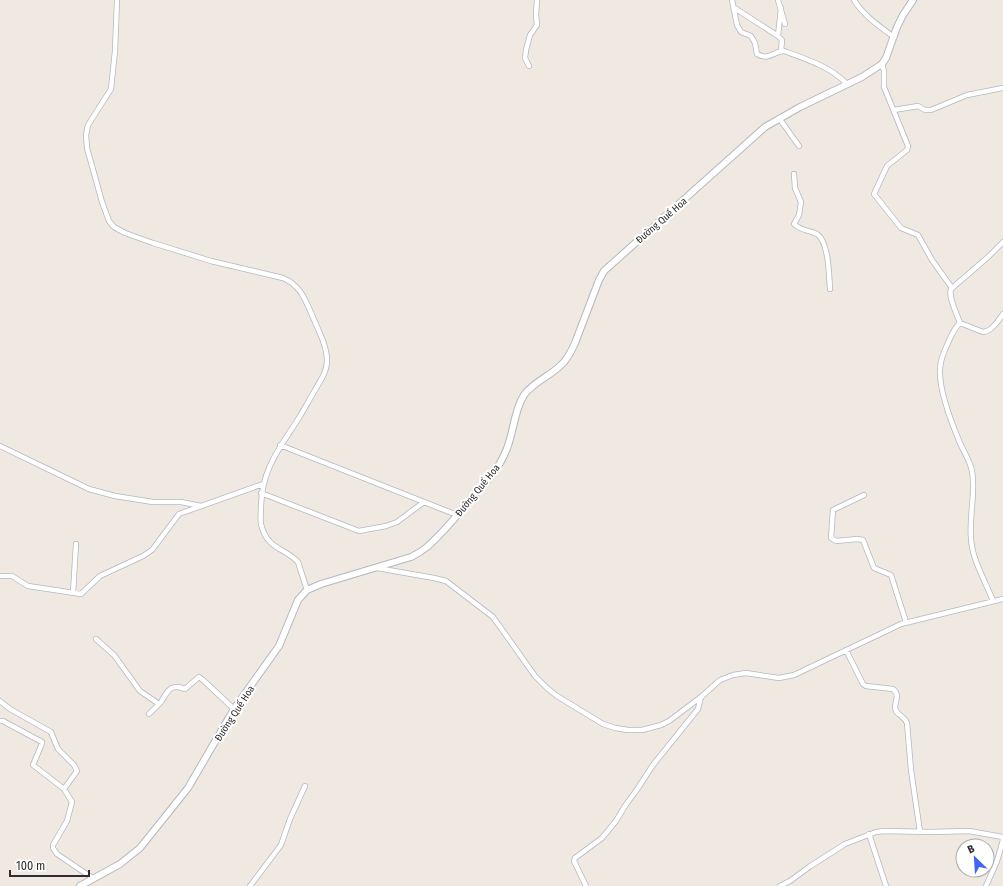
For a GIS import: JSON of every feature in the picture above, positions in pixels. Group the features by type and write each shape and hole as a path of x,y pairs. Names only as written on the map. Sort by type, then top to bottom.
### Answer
{"street":[{"path":"117,0 112,89 88,125 86,135 87,148 105,213 109,221 114,227 125,233 153,243 212,261 283,278 296,285 325,346 327,362 324,375 280,445 267,471 261,493 261,524 266,536 273,546 298,562 307,590"},
{"path":"528,66 525,58 526,50 530,35 537,25 537,0"},
{"path":"732,0 737,26 741,32 751,36 755,43 756,54 770,57 781,51 800,57 840,76 848,84"},
{"path":"778,0 785,24"},
{"path":"854,0 876,25 894,37"},
{"path":"913,0 903,15 886,58 882,64 884,71 884,88 908,146 907,150 887,166 874,194 901,228 918,235 932,260 952,288"},
{"path":"733,7 778,36 782,40 781,51"},
{"path":"778,36 781,8"},
{"name":"Đường Quế Hoa","path":"80,886 120,864 140,848 188,788 234,709 279,646 298,600 307,590 321,584 411,557 427,547 458,515 503,458 524,396 529,390 564,362 570,352 604,271 765,127 779,118 862,77 882,64"},
{"path":"894,110 918,106 925,110 930,110 967,95 1003,88"},
{"path":"779,118 799,146"},
{"path":"794,174 795,188 801,202 799,215 794,224 801,229 818,235 821,239 826,249 830,289"},
{"path":"960,323 950,292 952,288 1003,242"},
{"path":"960,323 983,332 992,328 1003,314"},
{"path":"960,323 953,332 945,349 940,364 940,376 952,424 970,466 974,497 971,517 971,542 979,568 993,601"},
{"path":"280,445 458,515"},
{"path":"0,446 89,489 115,496 153,502 181,502 202,506"},
{"path":"0,576 12,576 28,586 81,594 100,576 146,555 158,544 179,514 263,484"},
{"path":"261,493 359,531 386,526 397,522 424,502"},
{"path":"864,495 833,510 831,538 836,541 857,539 863,540 874,568 891,575 906,622"},
{"path":"74,593 76,544"},
{"path":"373,568 446,581 493,617 535,676 547,688 557,696 603,724 628,730 652,728 669,721 701,697 720,680 727,677 746,674 779,678 794,675 906,622 1003,599"},
{"path":"96,638 114,655 140,691 159,704"},
{"path":"846,650 863,684 893,689 898,695 895,709 896,712 905,718 907,723 910,770 920,832"},
{"path":"149,714 159,704 168,689 174,687 185,689 199,678 234,709"},
{"path":"586,886 574,861 575,858 602,838 616,821 653,765 698,709 701,697"},
{"path":"0,701 10,709 51,732 58,750 74,765 77,771 64,789"},
{"path":"0,721 4,721 42,742 32,765 64,789 72,802 67,821 53,845 53,848 57,854 94,879"},
{"path":"250,886 281,845 290,818 305,786"},
{"path":"780,886 790,881 845,844 870,834 884,831 969,831 1003,838 997,861 986,886"},
{"path":"870,834 886,886"}]}
